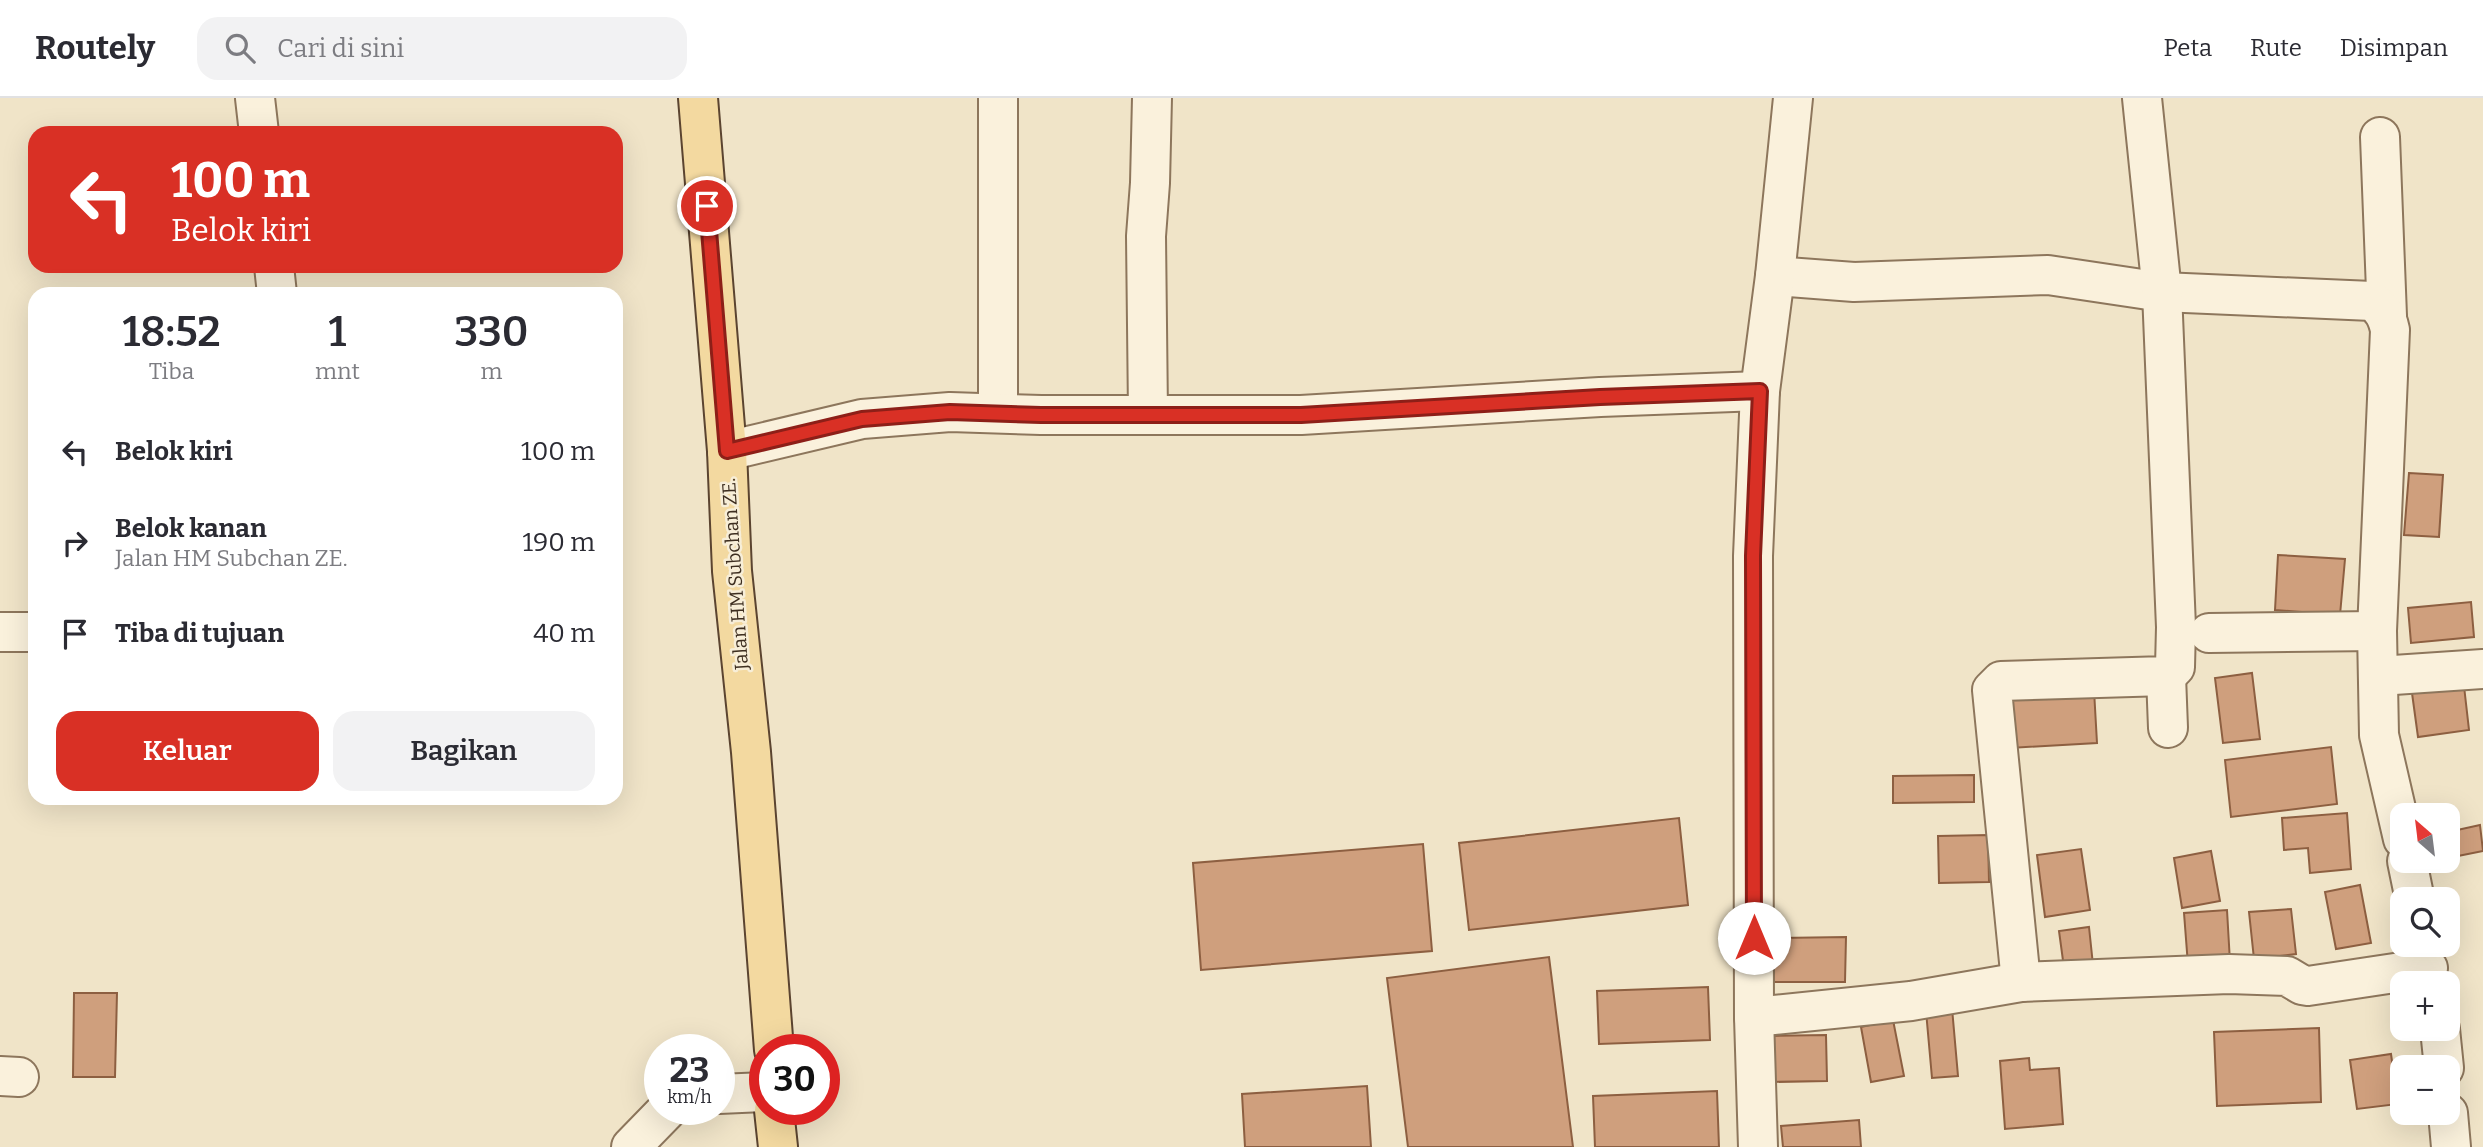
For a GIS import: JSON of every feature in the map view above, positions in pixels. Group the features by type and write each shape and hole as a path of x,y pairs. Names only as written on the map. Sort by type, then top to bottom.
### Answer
{"main road":[{"name":"Jalan HM Subchan ZE.","path":"698,98 727,451 732,571 751,752 773,1034"},
{"path":"776,1125 778,1147"}],"street":[{"path":"255,98 258,126"},
{"path":"998,413 999,98"},
{"path":"1148,413 1146,236 1152,98"},
{"path":"1758,1147 1754,1017 1753,556 1760,391 1793,98"},
{"path":"2021,982 1992,690 2001,681 2166,676 2175,667 2176,627 2162,292 2142,98"},
{"path":"2380,137 2387,316 2390,330 2377,631 2379,735 2395,803"},
{"path":"1775,276 1854,282 2048,275 2162,292 2372,301 2381,307 2387,316"},
{"path":"727,451 862,419 950,412 1301,415 1600,397 1760,391"},
{"path":"2209,633 2377,631"},
{"path":"0,632 28,632"},
{"path":"2379,676 2483,669"},
{"path":"2166,676 2168,728"},
{"path":"1754,1017 1911,1001 2021,982 2229,974 2287,976 2308,986 2428,965"},
{"path":"631,1147 652,1125"},
{"path":"2449,1125 2451,1147"}],"building":[{"path":"2409,473 2443,475 2439,537 2404,535"},
{"path":"2278,555 2345,559 2340,615 2275,610"},
{"path":"2471,602 2474,637 2411,643 2408,608"},
{"path":"2252,673 2260,739 2223,743 2215,678"},
{"path":"2464,686 2469,730 2418,737 2412,693"},
{"path":"2094,690 2097,743 2010,748 2006,696"},
{"path":"2331,747 2337,804 2231,817 2225,760"},
{"path":"1974,775 1974,802 1893,803 1893,776"},
{"path":"2347,813 2351,869 2310,873 2308,848 2284,850 2282,818"},
{"path":"1679,818 1688,905 1469,930 1459,843"},
{"path":"2480,825 2483,851 2460,856 2460,829"},
{"path":"1988,835 1989,882 1939,883 1938,836"},
{"path":"1423,844 1432,951 1201,970 1193,863"},
{"path":"2081,849 2090,910 2045,917 2037,855"},
{"path":"2211,851 2220,901 2182,908 2174,858"},
{"path":"2360,885 2371,943 2336,949 2325,892"},
{"path":"2291,909 2296,954 2254,959 2249,912"},
{"path":"2227,910 2230,962 2188,965 2184,913"},
{"path":"2089,927 2093,965 2064,968 2059,931"},
{"path":"1846,937 1845,982 1774,982 1774,938"},
{"path":"1549,957 1573,1147 1408,1147 1387,978"},
{"path":"1708,987 1710,1040 1599,1044 1597,991"},
{"path":"74,993 117,993 115,1077 73,1077"},
{"path":"1952,1008 1958,1076 1932,1078 1926,1011"},
{"path":"1893,1020 1904,1076 1871,1082 1861,1027"},
{"path":"2319,1028 2321,1102 2217,1106 2214,1032"},
{"path":"1826,1035 1827,1081 1771,1082 1771,1036"},
{"path":"2391,1054 2390,1105 2357,1109 2350,1060"},
{"path":"2029,1058 2030,1070 2059,1068 2063,1124 2005,1129 2000,1061"},
{"path":"1367,1086 1371,1147 1245,1147 1242,1094"},
{"path":"1717,1091 1719,1147 1595,1147 1593,1096"},
{"path":"1859,1120 1861,1147 1783,1147 1781,1126"}],"route":[{"path":"707,206 727,451 862,419 950,412 1041,415 1301,415 1600,397 1760,391 1753,556 1754,938"}]}
